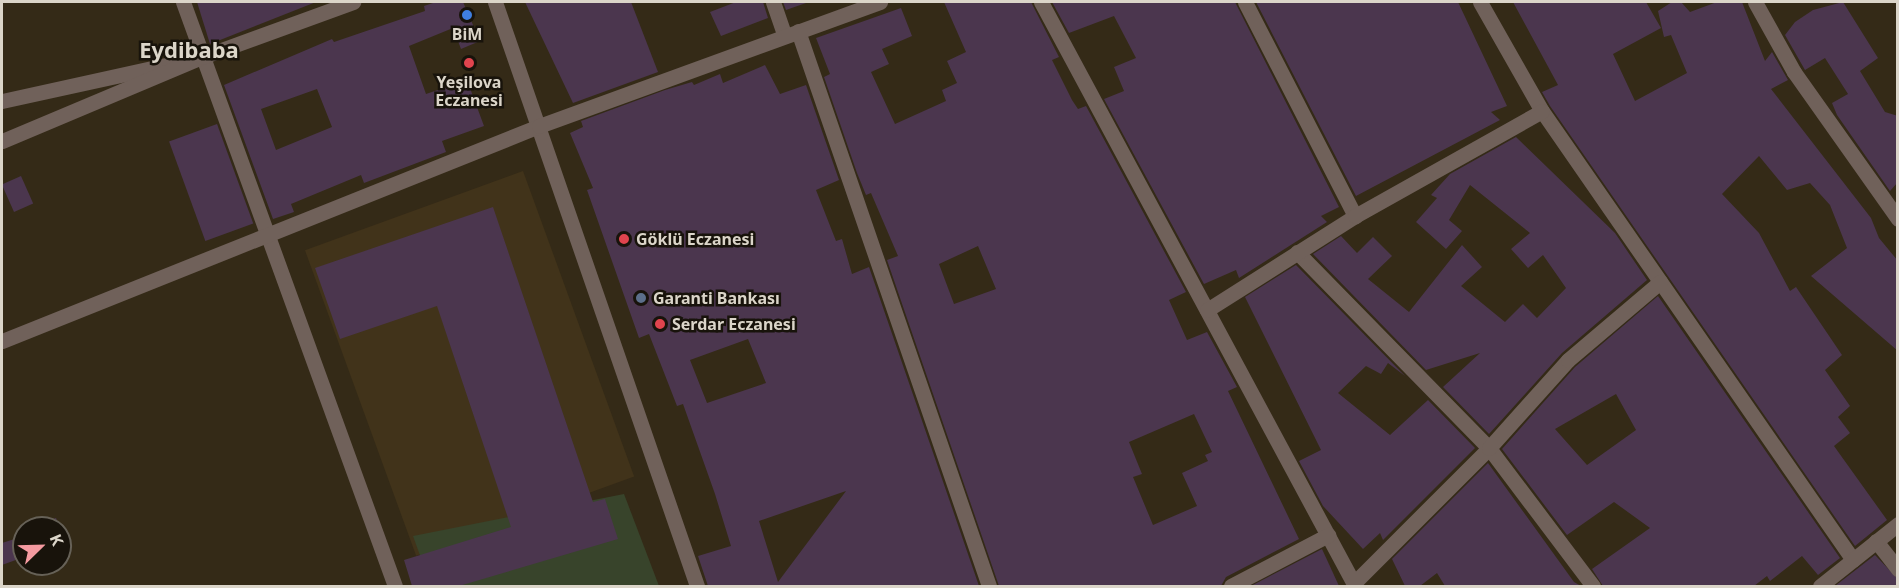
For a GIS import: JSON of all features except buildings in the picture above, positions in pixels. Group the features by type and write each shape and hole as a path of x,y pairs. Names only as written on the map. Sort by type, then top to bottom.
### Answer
{"street":[{"path":"183,2 395,586"},
{"path":"2,141 202,57 353,2"},
{"path":"495,2 697,586"},
{"path":"773,2 792,34 989,586"},
{"path":"2,341 539,126 880,2"},
{"path":"1041,2 1354,585 1489,448 1568,360 1660,282"},
{"path":"1245,2 1355,216"},
{"path":"1480,2 1542,111 1853,560"},
{"path":"1755,2 1794,72 1898,219"},
{"path":"2,101 202,57"},
{"path":"1207,310 1355,216 1542,111"},
{"path":"1297,252 1489,448 1593,586"},
{"path":"1820,586 1898,524"},
{"path":"1231,586 1328,535"},
{"path":"1876,541 1898,569"}],"shaded area":[{"path":"523,171 634,476 416,556 305,250"}],"green space":[{"path":"624,494 659,586 431,586 413,536"}],"place":[{"name":"BiM","path":"467,15"},
{"name":"Yeşilova Eczanesi","path":"469,63"},
{"name":"Göklü Eczanesi","path":"624,239"},
{"name":"Garanti Bankası","path":"641,298"},
{"name":"Serdar Eczanesi","path":"660,324"}],"district":[{"name":"Eydibaba","path":"189,50"}]}
